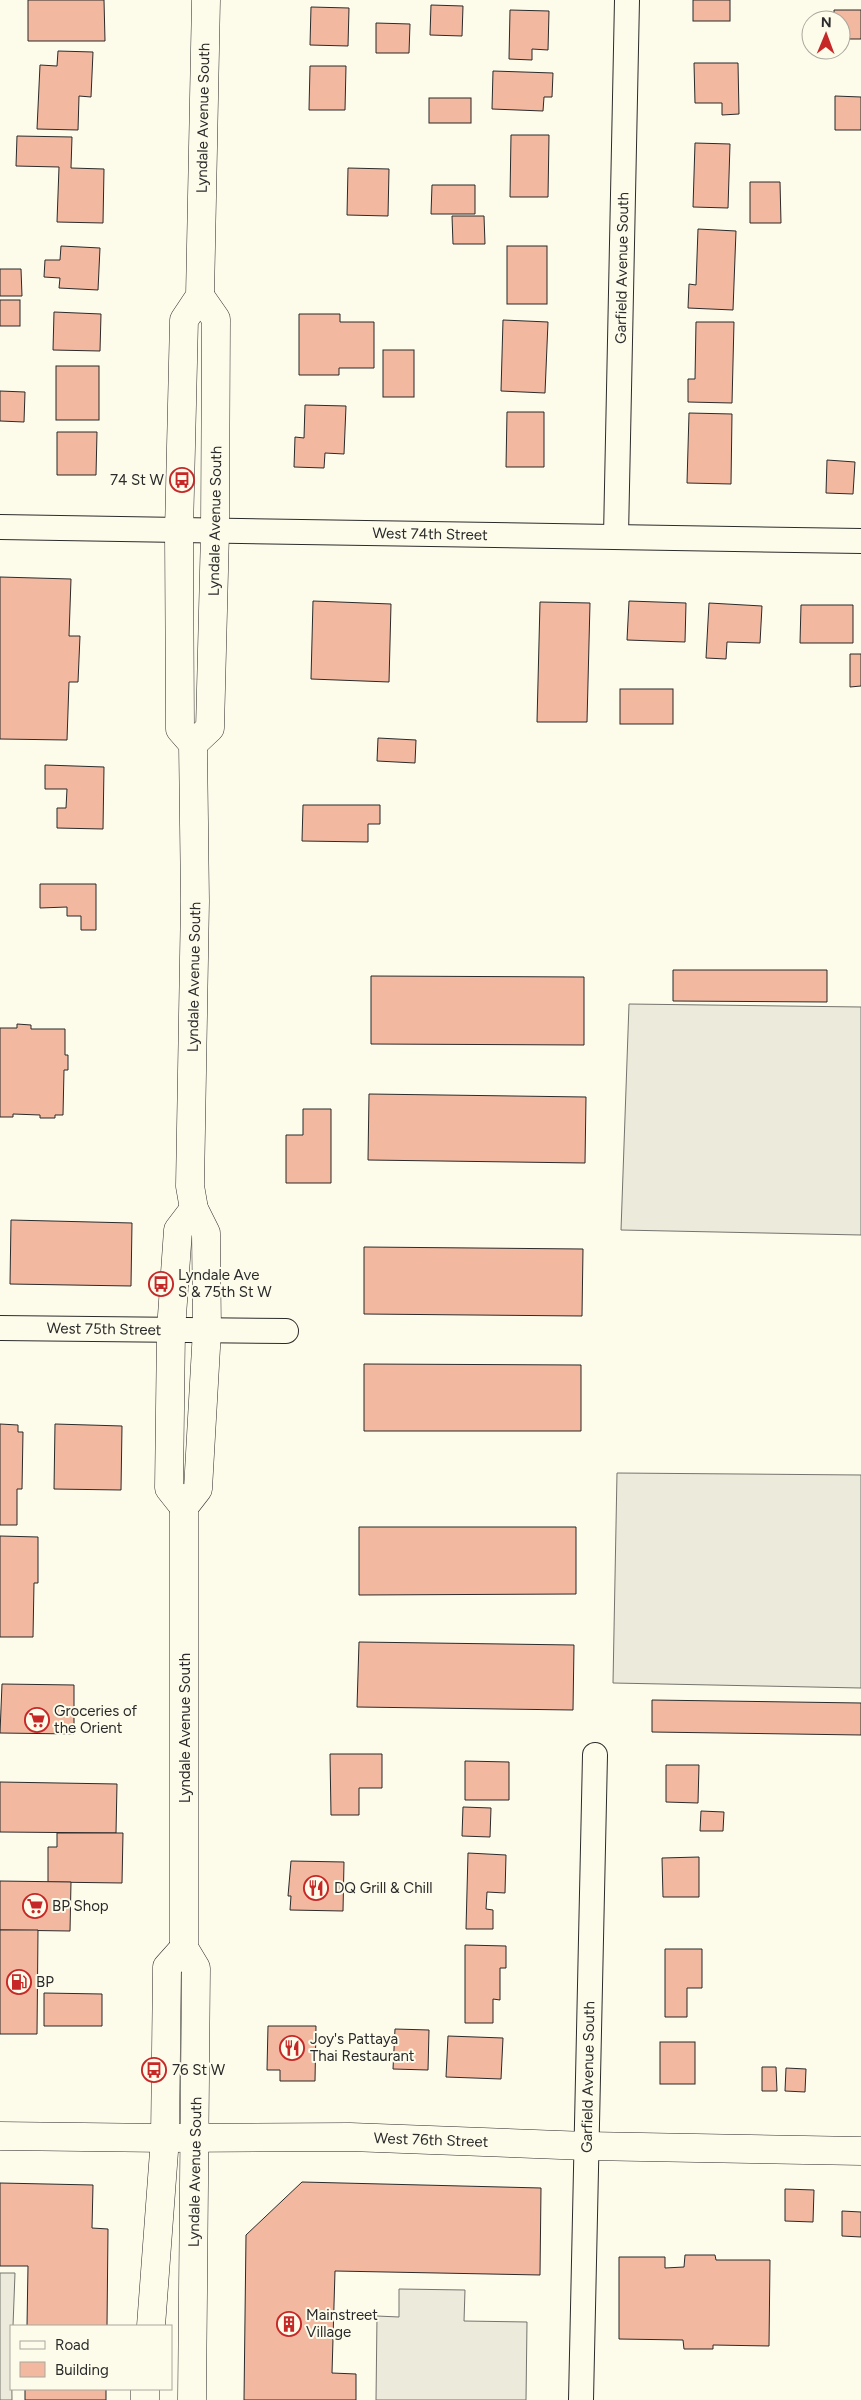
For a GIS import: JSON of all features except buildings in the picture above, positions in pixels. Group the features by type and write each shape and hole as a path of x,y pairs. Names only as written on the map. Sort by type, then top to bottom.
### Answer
{"main road":[{"name":"Lyndale Avenue South","path":"192,2400 196,2138 196,1968 184,1948 184,1508 198,1489 207,1330 206,1233 194,1209 190,1186 195,901 193,744 210,728 215,532 216,319 200,296 206,0"},
{"path":"193,744 180,729 179,531 184,320 200,296"},
{"path":"184,1508 169,1488 171,1330 178,1230 194,1209"},
{"name":"Lyndale Avenue South","path":"151,2325 165,2138 167,1967 184,1948"},
{"name":"West 76th Street","path":"0,2136 165,2138 350,2137 587,2146 861,2151"}],"street":[{"name":"Garfield Avenue South","path":"616,536 627,0"},
{"name":"West 74th Street","path":"0,527 215,532 616,536 861,541"},
{"name":"West 75th Street","path":"0,1328 286,1331"},
{"name":"Garfield Avenue South","path":"581,2400 595,1754"}],"shaded area":[{"path":"629,1004 861,1007 861,1235 621,1230"},
{"path":"617,1473 861,1475 861,1688 613,1683"},
{"path":"0,2273 15,2273 13,2325 10,2325 10,2390 12,2390 12,2400 0,2400"},
{"path":"399,2289 465,2290 464,2321 527,2322 526,2400 376,2400 377,2316 399,2317"}],"place":[{"name":"74 St W","path":"182,480"},
{"name":"Lyndale Ave S & 75th St W","path":"161,1284"},
{"name":"Groceries of the Orient","path":"37,1720"},
{"name":"DQ Grill & Chill","path":"316,1888"},
{"name":"BP Shop","path":"35,1906"},
{"name":"BP","path":"19,1982"},
{"name":"Joy's Pattaya Thai Restaurant","path":"292,2048"},
{"name":"76 St W","path":"154,2070"},
{"name":"Mainstreet Village","path":"289,2324"}]}
